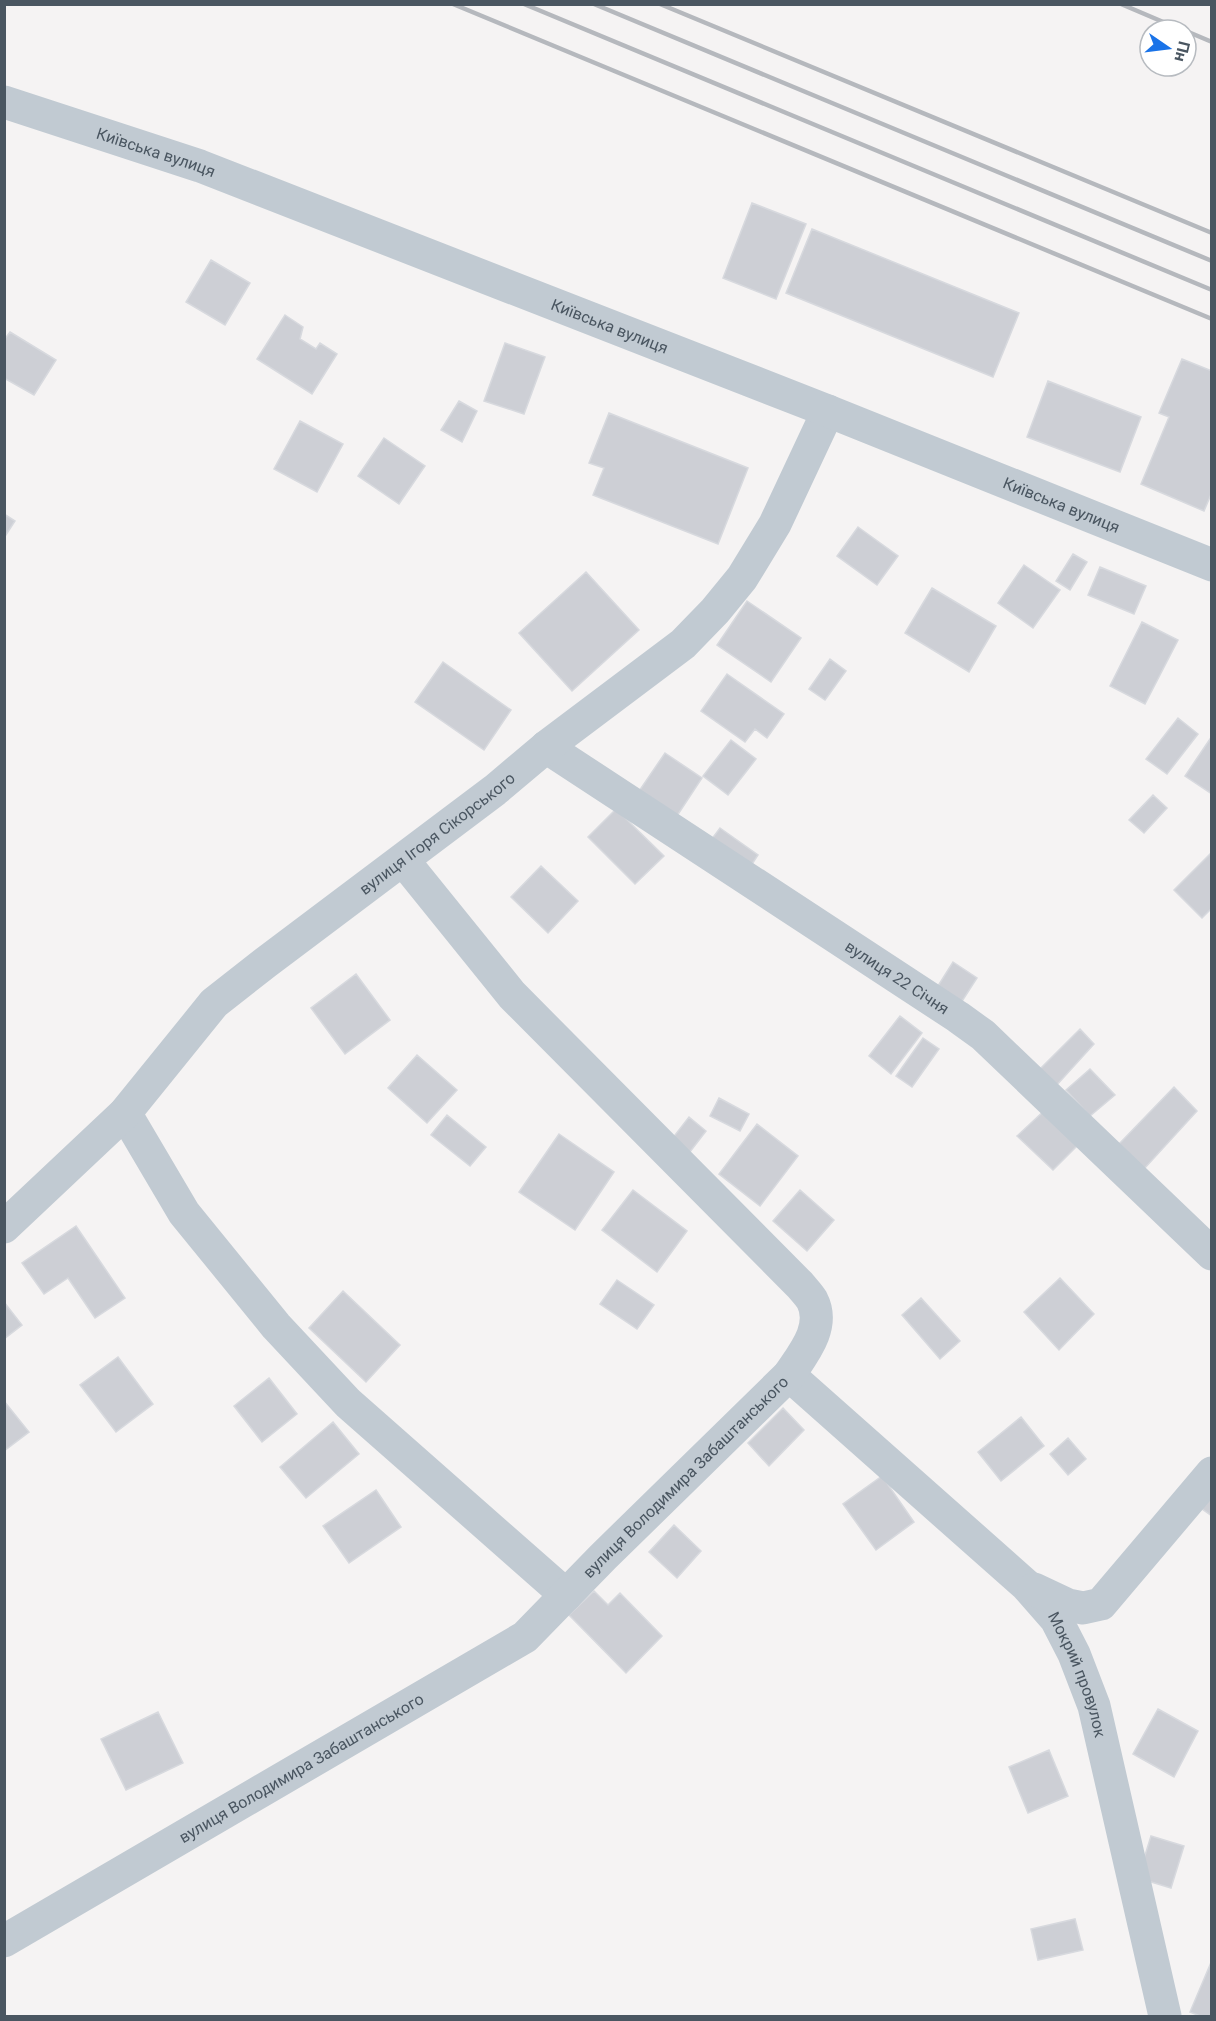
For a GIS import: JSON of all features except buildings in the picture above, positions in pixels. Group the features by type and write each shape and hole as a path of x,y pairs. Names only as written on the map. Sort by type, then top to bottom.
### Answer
{"street":[{"name":"Київська вулиця","path":"4,102 200,166 828,411 1212,565"},
{"name":"вулиця Ігоря Сікорського","path":"4,1227 125,1113 214,1003 683,644 742,579 775,524 828,411"},
{"name":"вулиця 22 Січня","path":"546,747 983,1035 1212,1254"},
{"name":"вулиця Володимира Забаштанського","path":"4,1941 525,1637 789,1375 809,1347 816,1324 813,1302 800,1285 512,995 403,860"},
{"path":"125,1113 184,1213 276,1326 348,1402 566,1595"},
{"path":"789,1375 1027,1586"},
{"name":"Мокрий провулок","path":"1027,1586 1068,1605 1083,1608 1101,1604 1212,1473"},
{"name":"Мокрий провулок","path":"1027,1586 1056,1619 1074,1654 1094,1706 1165,2016"}],"railway":[{"path":"453,4 1212,319"},
{"path":"524,4 1212,290"},
{"path":"594,4 1212,261"},
{"path":"660,4 1212,233"},
{"path":"1121,4 1154,18"},
{"path":"1198,36 1212,42"}]}
